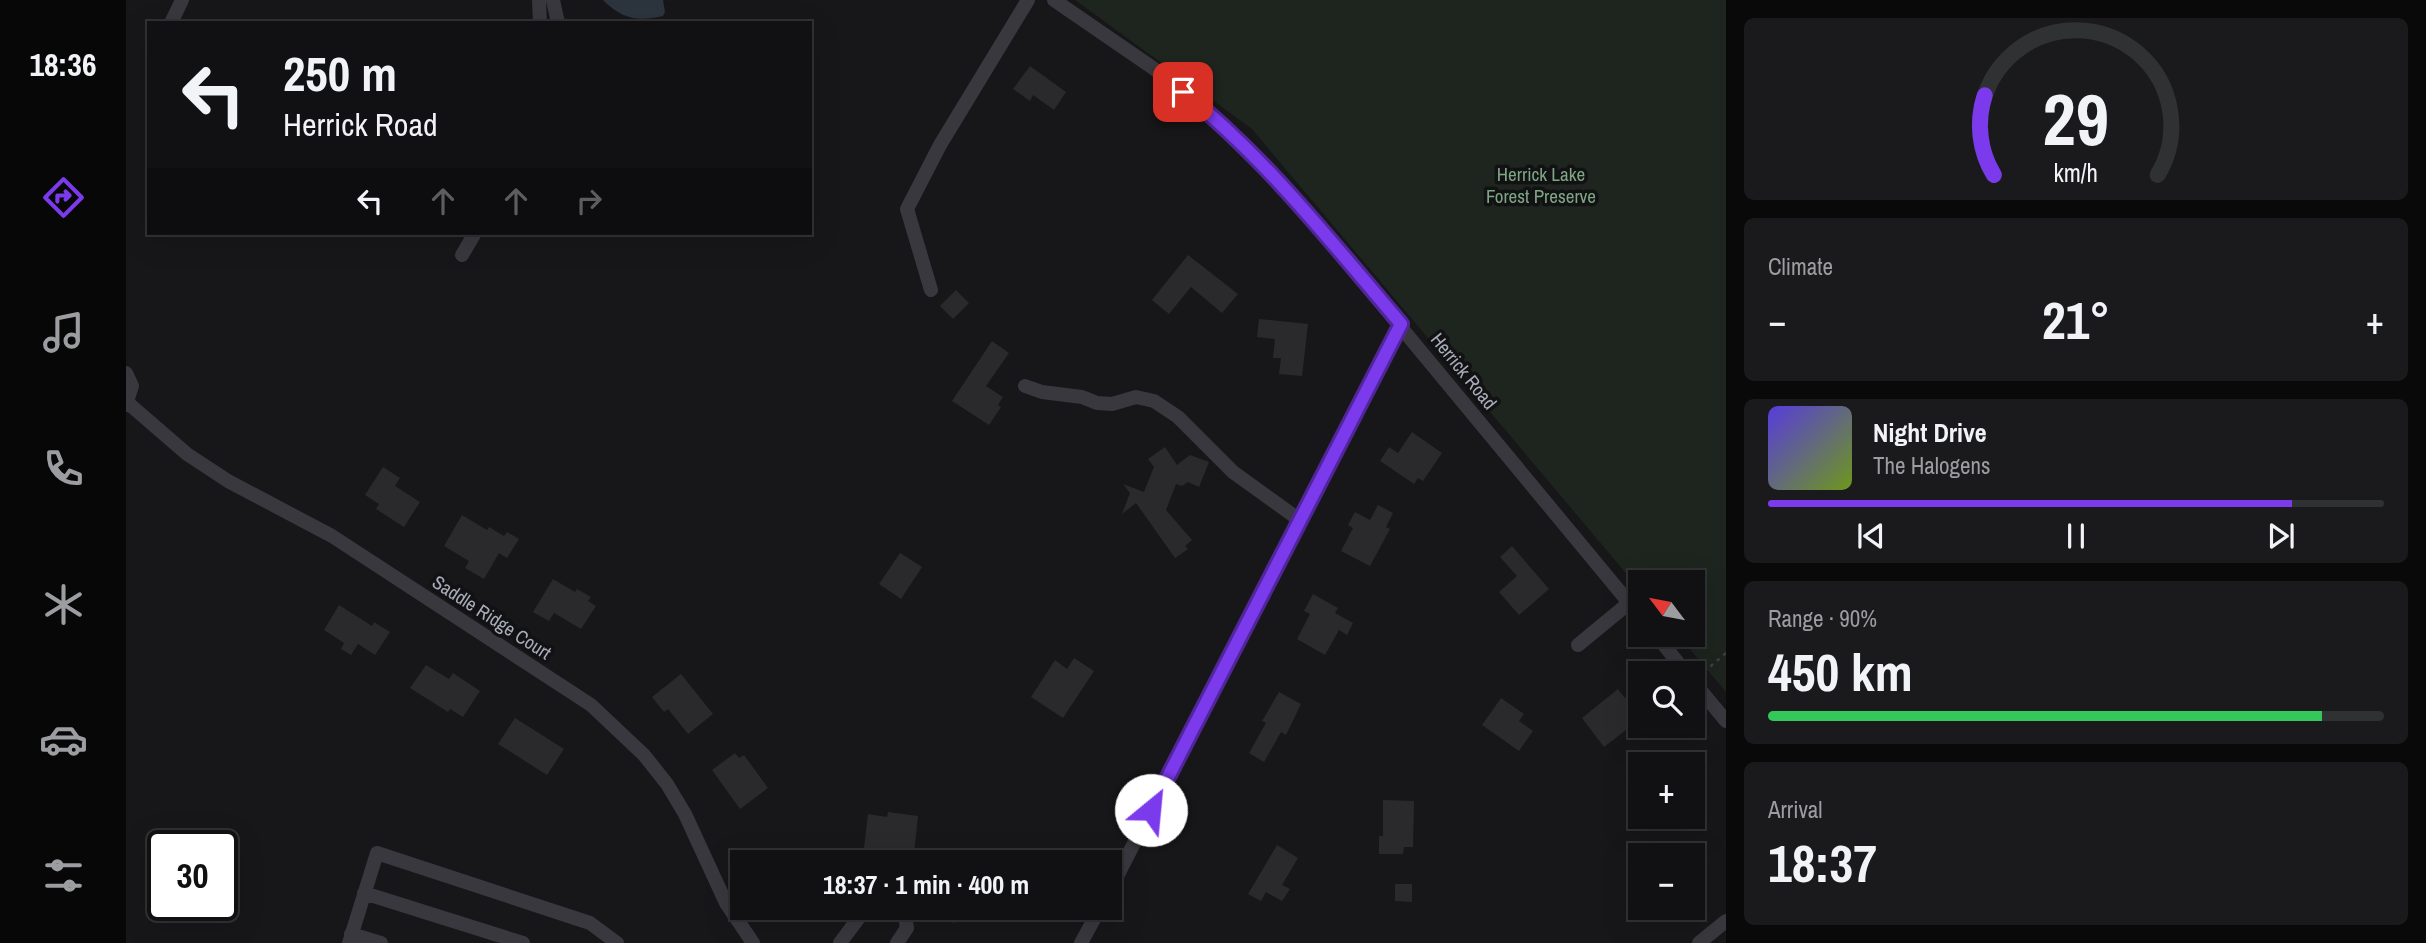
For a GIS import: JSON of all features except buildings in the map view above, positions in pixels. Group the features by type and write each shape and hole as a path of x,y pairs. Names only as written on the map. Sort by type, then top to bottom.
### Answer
{"street":[{"path":"172,21 182,0"},
{"path":"539,0 540,21"},
{"path":"553,0 558,21"},
{"path":"931,289 906,209 940,145 1028,0"},
{"name":"Herrick Road","path":"1054,0 1153,68 1237,140 1293,197 1401,324 1628,602"},
{"path":"461,255 474,235"},
{"path":"1122,867 1401,324"},
{"name":"Saddle Ridge Court","path":"126,373 132,386 127,404 187,454 228,481 332,536 591,705 618,728 667,784 685,814 726,903 753,943"},
{"path":"1025,386 1042,392 1082,397 1097,403 1112,404 1136,397 1154,401 1178,416 1234,472 1301,521"},
{"path":"1578,645 1628,604"},
{"path":"1705,696 1726,722"},
{"path":"381,943 350,938 377,853 590,923 614,942"},
{"path":"364,893 523,943"},
{"path":"839,943 857,920"},
{"path":"897,943 907,928 906,920"},
{"path":"1082,943 1094,920"},
{"path":"1699,943 1726,921"}],"path":[{"path":"1705,671 1726,653"}],"green space":[{"name":"Herrick Lake Forest Preserve","path":"1075,0 1726,0 1726,692 1705,667 1705,661 1700,661 1689,648 1705,647 1705,570 1628,570 1628,576 1252,129"}],"shaded area":[{"path":"603,0 663,0 665,12 663,16 638,19 623,15"}],"route":[{"path":"1151,810 1401,324 1293,197 1237,140 1183,92"}]}
